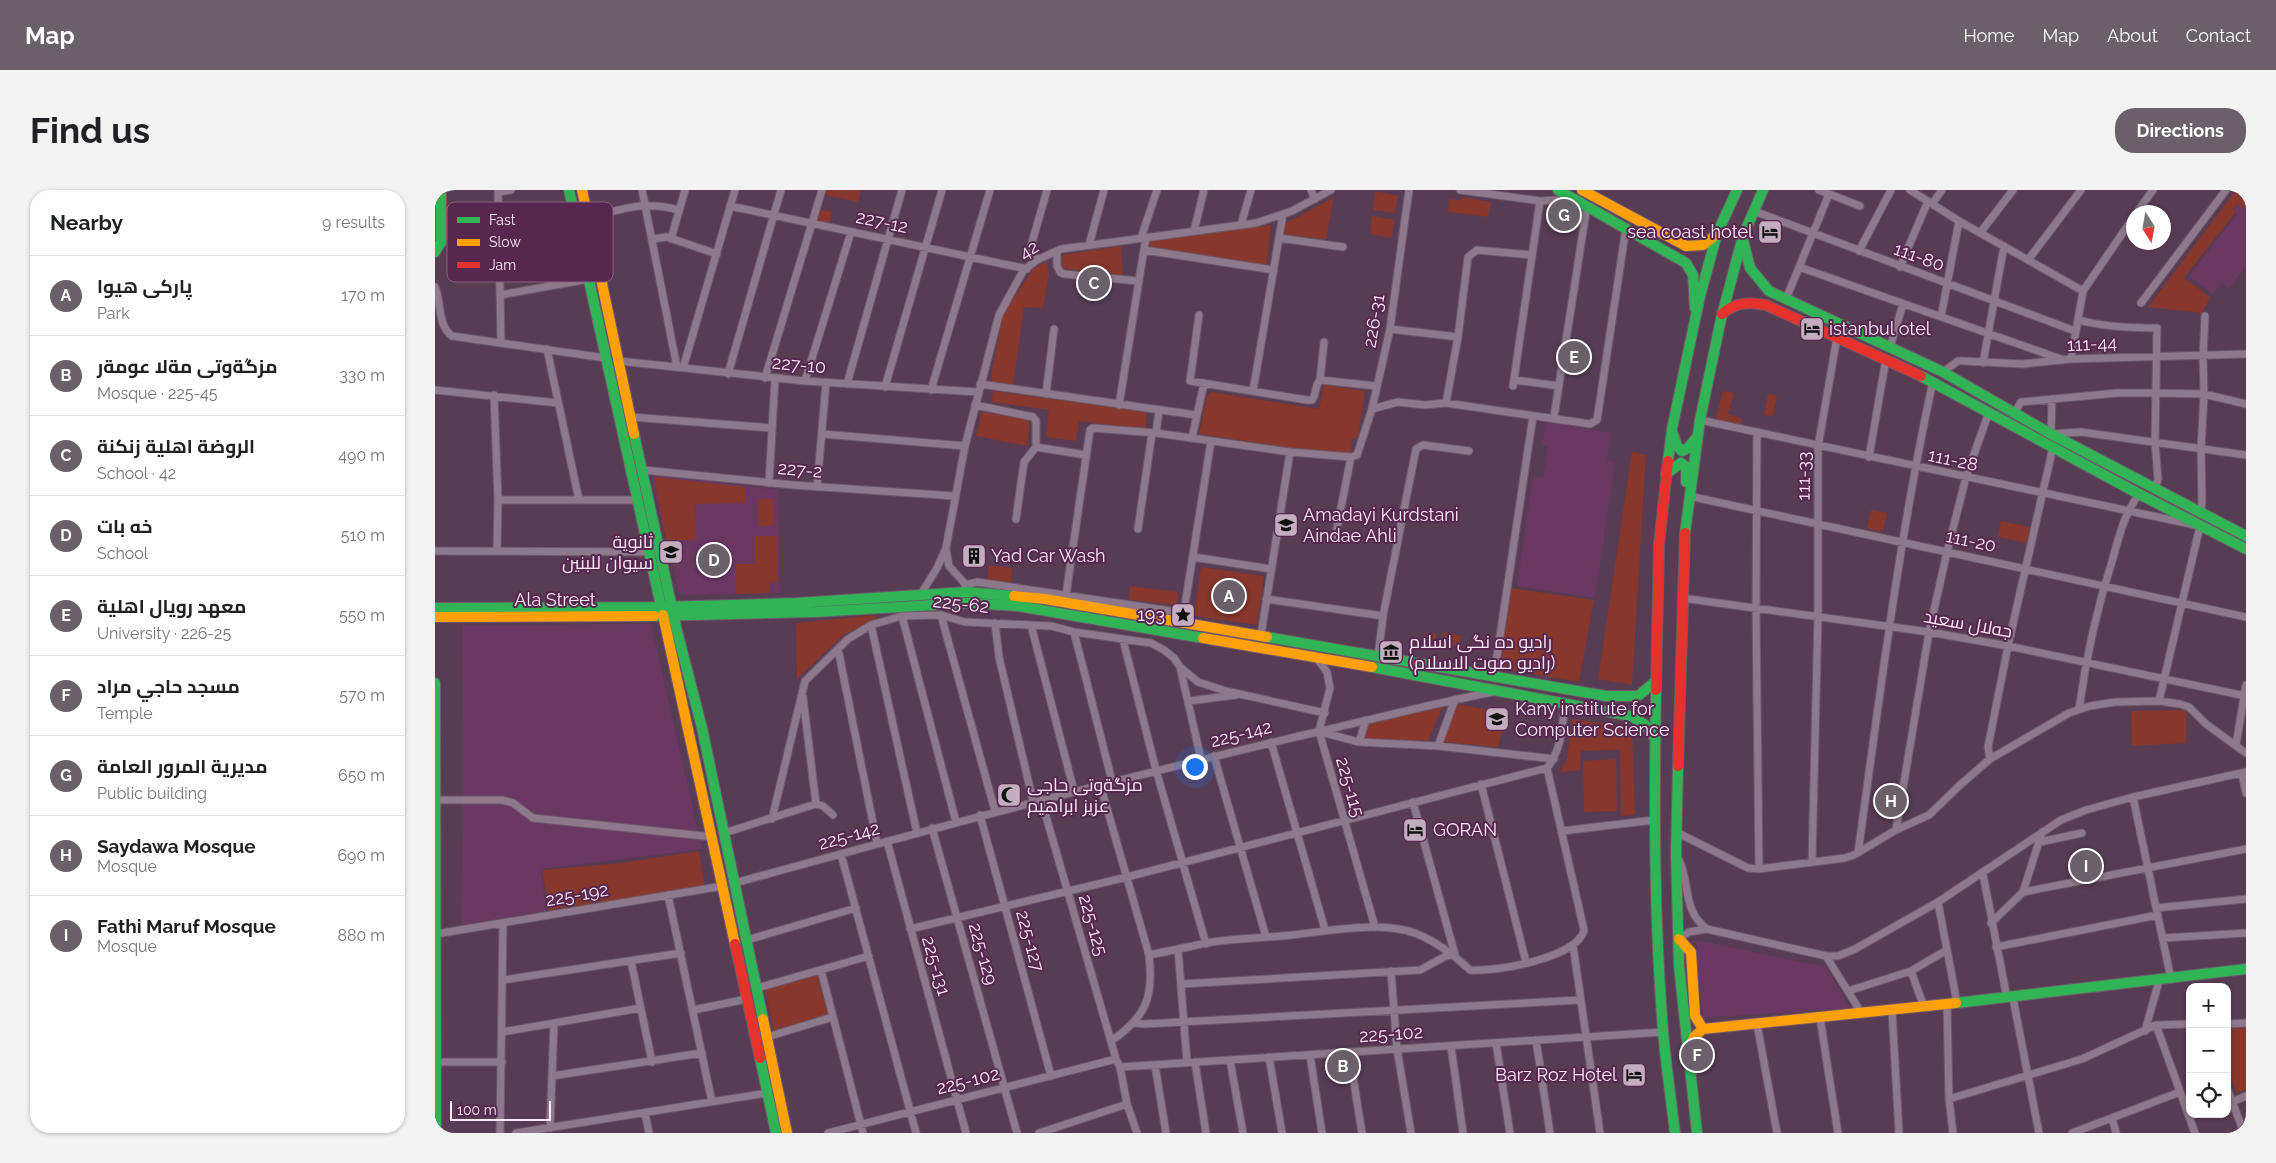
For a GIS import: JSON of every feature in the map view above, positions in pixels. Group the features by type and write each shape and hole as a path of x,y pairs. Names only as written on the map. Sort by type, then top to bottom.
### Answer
{"main road":[{"path":"435,252 441,242 441,190"},
{"path":"1558,190 1688,265 1693,275 1695,316"},
{"path":"1582,190 1686,246 1703,245 1717,234"},
{"path":"1675,1133 1663,1032 1654,820 1659,545 1672,429 1695,316 1717,234 1737,190"},
{"path":"1684,537 1697,437 1722,314 1743,236 1763,190"},
{"path":"1605,216 1611,206"},
{"path":"1743,236 1747,262 1755,279 1769,291 1943,372 2051,434 2246,536"},
{"path":"590,282 661,611 713,837 776,1133"},
{"path":"602,282 673,611 725,833 787,1133"},
{"path":"1774,309 1783,298"},
{"path":"1722,314 1733,305 1753,302 1774,309 1886,359 1933,381 2139,494 2246,549"},
{"path":"1672,429 1677,446 1683,451 1697,437"},
{"path":"1666,474 1677,464 1681,463 1685,467 1676,853 1679,951 1697,1133"},
{"path":"673,611 976,592 1183,618 1246,633 1589,693 1630,698 1642,694 1656,681"},
{"path":"673,611 815,612 968,603 1018,606 1316,656 1496,692 1631,716 1644,724 1655,738"},
{"path":"435,608 661,611"},
{"name":"Ala Street","path":"435,617 673,611"},
{"path":"1245,644 1246,633"},
{"path":"1394,672 1396,660"},
{"path":"435,684 436,1133"},
{"path":"1657,912 1660,916 1670,918 1678,911"},
{"path":"1679,940 1691,952 1695,1016 1703,1029"},
{"path":"1659,953 1665,945 1675,947 1679,951"},
{"path":"1689,1050 1694,1037 1703,1029 2010,998 2246,969"},
{"path":"753,1028 766,1032"}],"street":[{"path":"498,191 511,190"},
{"path":"642,190 680,367"},
{"path":"671,239 685,190"},
{"path":"680,367 717,254 735,190"},
{"path":"728,374 781,190"},
{"path":"765,378 822,190"},
{"path":"847,384 902,190"},
{"path":"885,387 942,190"},
{"path":"931,390 990,190"},
{"path":"1037,260 1031,252 1031,246 1047,190"},
{"path":"1089,244 1103,190"},
{"path":"1119,404 1144,250 1143,238 1157,190"},
{"path":"1194,231 1204,190"},
{"path":"1241,225 1251,190"},
{"path":"1311,190 1315,199"},
{"name":"42","path":"946,548 965,446 999,315 1023,271 1037,260 1057,251 1089,244 1257,222 1283,214 1331,190"},
{"name":"226-31","path":"1335,538 1354,456 1372,409 1389,329 1409,190"},
{"path":"1460,190 1540,201 1575,199"},
{"path":"1819,190 1860,206"},
{"path":"1859,251 1891,190"},
{"path":"1910,190 1959,221 2083,291"},
{"path":"1900,266 1930,203 1942,190"},
{"path":"1980,233 2013,190"},
{"path":"2028,260 2081,190"},
{"path":"2142,205 2153,190"},
{"path":"2141,303 2226,190"},
{"path":"1783,298 1814,233 1829,194"},
{"path":"1540,201 1514,383 1559,386"},
{"path":"613,212 645,204 661,205 679,210"},
{"name":"227-12","path":"731,206 1027,269"},
{"path":"1554,417 1587,206"},
{"name":"111-80","path":"1754,211 2075,332"},
{"path":"1253,391 1283,214"},
{"path":"1941,317 1959,221"},
{"path":"1372,409 1399,402 1425,405 1445,404 1554,417 1591,424 1597,420 1626,228"},
{"path":"1799,266 1988,334 2067,360 2079,320 2083,291 2126,228"},
{"path":"805,381 851,232"},
{"path":"1279,238 1343,247"},
{"path":"652,239 671,239 717,254"},
{"path":"1983,363 2004,246"},
{"path":"1144,250 1274,270"},
{"path":"1445,404 1458,337 1468,257 1477,250 1532,255"},
{"path":"1057,251 1057,266 1060,272 1064,274 1139,281"},
{"path":"500,282 501,342"},
{"path":"500,295 572,282"},
{"path":"435,287 440,301 442,324 452,336 605,358"},
{"path":"1891,347 1903,304"},
{"path":"1199,315 1189,378 1193,382 1312,400 1315,397 1324,342"},
{"path":"2200,513 2202,503 2201,448 2205,316"},
{"path":"2079,320 2122,328 2157,328 2155,442 2157,480 2155,489"},
{"path":"1046,394 1055,329"},
{"path":"1389,329 1458,337"},
{"name":"111-33","path":"1812,862 1819,616 1818,447 1837,338"},
{"path":"547,349 579,500"},
{"name":"111-44","path":"1943,372 1958,362 2023,364 2157,355 2203,357 2246,354"},
{"path":"1869,457 1886,359"},
{"name":"227-10","path":"619,361 775,379 978,392"},
{"path":"769,483 775,379"},
{"path":"1318,381 1376,386"},
{"path":"1858,853 1914,467 1933,381"},
{"path":"817,487 826,383"},
{"path":"1192,438 1204,383"},
{"path":"981,384 1196,415"},
{"path":"435,390 558,403"},
{"path":"2015,412 2021,402 2117,394 2204,394 2246,404"},
{"path":"494,395 498,500 497,551"},
{"path":"2053,399 2051,434 2081,432 2246,456"},
{"path":"975,405 1033,417 1038,425 1036,447 1024,462 1016,519"},
{"path":"1138,529 1159,410"},
{"path":"1897,830 1929,632 1966,477 1989,412"},
{"path":"1494,676 1533,416"},
{"path":"631,417 772,428"},
{"name":"111-28","path":"1700,420 1818,447 2200,526"},
{"path":"1066,595 1090,430 1093,428 1154,433 1290,452 1354,456"},
{"path":"821,434 965,446"},
{"path":"1757,434 1756,609 1759,869"},
{"path":"965,585 977,582 1066,595 1183,618 1211,441"},
{"path":"1378,657 1383,616 1416,449 1423,445 1469,451"},
{"path":"1036,447 1086,455"},
{"path":"1990,759 1988,747 2008,646 2053,447"},
{"path":"1261,635 1290,452"},
{"name":"227-2","path":"643,470 769,483 955,496"},
{"path":"2079,709 2085,662 2104,585 2127,511 2139,494"},
{"name":"111-20","path":"1689,496 2246,616"},
{"path":"498,500 637,500"},
{"path":"2159,701 2200,526"},
{"path":"946,548 949,566 965,585 976,592"},
{"path":"921,594 937,568 946,548"},
{"path":"435,551 648,552"},
{"path":"1193,557 1271,569"},
{"name":"جه‌لال سعید","path":"1682,598 1890,625 2008,646 2245,696"},
{"path":"1266,599 1383,616"},
{"path":"941,615 995,811"},
{"name":"225-62","path":"772,819 805,681 848,639 871,625 902,616 941,615 965,622 1051,626 1074,632 1146,643 1164,650 1198,682 1225,691 1325,712"},
{"path":"902,616 956,822"},
{"name":"225-125","path":"995,623 999,657 1037,800 1067,890 1116,1059 1120,1067 1127,1104 1137,1133"},
{"path":"871,625 917,833"},
{"path":"1031,625 1074,791"},
{"path":"1074,632 1112,781"},
{"path":"1123,640 1156,770 1206,944"},
{"path":"838,649 877,844"},
{"path":"1316,656 1327,672 1329,682 1329,695 1319,731 1359,742 1438,746 1554,759"},
{"path":"1180,667 1201,759"},
{"path":"2237,745 2246,685"},
{"path":"803,691 816,804"},
{"name":"225-142","path":"735,883 932,828 1100,784 1455,699 1496,692"},
{"path":"1189,701 1243,694"},
{"path":"1438,746 1455,699"},
{"path":"1677,832 1742,867 1759,869 1845,858 1929,815 1990,759 2079,709 2103,703 2159,701 2189,707 2206,724 2246,753"},
{"path":"910,929 1183,863 1547,768 1559,749 1565,704"},
{"path":"1359,742 1366,720"},
{"name":"225-115","path":"1319,731 1375,927"},
{"path":"1271,742 1325,930"},
{"path":"1214,756 1266,936"},
{"path":"1149,955 1206,944 1266,936 1375,927 1417,934 1455,956 1470,970 1501,970 1545,957 1573,945 1582,937 1584,930 1547,768"},
{"path":"1679,940 1689,932 1707,929 1826,956 1838,956 1855,949 1938,902 1983,874 2061,820 2086,810 2133,797 2244,773 2246,793"},
{"path":"1100,784 1149,955 1151,979 1145,1007 1135,1023 1111,1042"},
{"path":"1481,784 1526,962"},
{"path":"2133,797 2171,979"},
{"path":"436,800 502,800 513,803 533,818 713,837"},
{"path":"1413,802 1455,956"},
{"path":"725,833 816,804 823,806 833,815"},
{"name":"225-127","path":"981,815 1051,1076"},
{"path":"1562,831 1654,820"},
{"name":"225-129","path":"932,828 1017,1133"},
{"path":"1991,923 2023,892 2042,832"},
{"path":"2040,842 2082,833"},
{"name":"225-131","path":"887,841 966,1133"},
{"path":"2023,892 2246,849"},
{"path":"1676,853 1683,868 1690,911 1697,921 1707,929"},
{"path":"841,854 916,1133"},
{"path":"1983,874 1996,947 2010,998 2039,1133"},
{"name":"225-192","path":"436,934 723,886"},
{"path":"668,895 712,1102"},
{"path":"1996,947 2157,911 2246,899"},
{"path":"1938,902 1947,950 1952,1004 1949,1099 1953,1133"},
{"path":"747,940 856,908"},
{"path":"500,1133 503,923"},
{"path":"2163,938 2246,933"},
{"path":"1573,945 1600,1133"},
{"path":"1178,949 1191,1062 1206,1133"},
{"path":"1848,991 1911,971 1947,950"},
{"path":"503,980 681,953"},
{"path":"757,988 869,956"},
{"path":"1181,984 1420,970 1446,956 1455,956"},
{"path":"1826,956 1862,1014"},
{"path":"631,961 652,1062"},
{"path":"821,970 863,1133"},
{"path":"1391,971 1397,1049 1411,1133"},
{"path":"1911,971 1923,1007"},
{"path":"2145,1031 2159,981"},
{"path":"693,1010 747,999"},
{"path":"1135,1023 1185,1022 1581,1000"},
{"path":"502,1032 641,1008"},
{"path":"1892,1010 1899,1133"},
{"path":"766,1032 833,1017"},
{"path":"1821,1018 1838,1133"},
{"path":"550,1128 554,1023"},
{"path":"2231,1024 2246,1023"},
{"path":"1757,1024 1777,1133"},
{"path":"1949,1099 2082,1059 2156,1025 2186,1024"},
{"path":"2156,1025 2195,1133"},
{"name":"225-102","path":"1120,1067 1663,1032"},
{"path":"1536,1040 1550,1133"},
{"path":"1496,1043 1510,1133"},
{"path":"1451,1046 1463,1133"},
{"path":"1349,1052 1362,1133"},
{"path":"552,1076 702,1053"},
{"path":"1310,1055 1322,1133"},
{"path":"1269,1057 1282,1133"},
{"name":"225-102","path":"829,1133 1116,1059"},
{"path":"1230,1060 1243,1133"},
{"path":"436,1062 502,1062"},
{"path":"1155,1064 1166,1133"},
{"path":"2072,1133 2180,1092"},
{"path":"516,1133 767,1093"},
{"path":"2245,1133 2232,1102 2246,1096"},
{"path":"1039,1133 1127,1104"},
{"path":"645,1113 649,1133"},
{"path":"2112,1118 2116,1133"}],"shaded area":[{"path":"826,190 861,190 858,202 825,195"},
{"path":"2236,190 2246,190 2246,205 2243,209 2237,204 2233,209 2236,212 2184,278 2210,297 2202,313 2148,307"},
{"path":"1375,191 1398,196 1395,213 1373,210"},
{"path":"1334,197 1326,239 1282,235 1285,224"},
{"path":"1462,197 1491,202 1488,217 1448,212 1449,199 1461,200"},
{"path":"2237,204 2243,209 2246,205 2246,266 2229,288 2222,283 2213,294 2189,276 2237,214 2233,210"},
{"path":"818,209 832,212 829,224 816,222"},
{"path":"1372,216 1394,220 1392,238 1370,234"},
{"path":"1271,225 1267,265 1147,248 1149,240"},
{"path":"1121,246 1123,277 1062,268 1062,255"},
{"path":"1047,261 1049,274 1043,308 1024,307 1013,385 990,382 1003,314 1033,269"},
{"path":"1324,385 1365,391 1358,436 1352,440 1350,457 1199,434 1207,396 1211,392 1319,409"},
{"path":"993,391 1147,412 1145,430 1079,421 1076,441 1046,437 1049,410 992,402"},
{"path":"1723,391 1734,393 1728,414 1741,418 1741,427 1715,421"},
{"path":"1768,394 1777,396 1773,416 1764,415"},
{"path":"982,412 1030,420 1027,446 976,436"},
{"path":"1546,422 1611,433 1607,460 1615,462 1595,598 1517,586 1533,477 1543,477 1548,446 1542,445"},
{"path":"1632,452 1646,455 1632,685 1598,679"},
{"path":"655,475 778,490 780,593 680,595 653,485 653,477"},
{"path":"654,477 745,487 745,503 695,504 696,540 666,540"},
{"path":"758,499 773,499 774,526 758,526"},
{"path":"1871,510 1887,513 1883,532 1867,528"},
{"path":"2001,521 2030,527 2026,543 1998,537"},
{"path":"755,536 778,536 778,582 769,583 769,593 736,594 736,564 755,564"},
{"path":"989,565 1012,568 1011,583 987,580"},
{"path":"1201,567 1264,576 1257,625 1194,616"},
{"path":"1130,586 1178,592 1177,605 1129,600"},
{"path":"1511,588 1594,600 1579,682 1498,668"},
{"path":"874,615 878,619 845,634 797,679 796,623"},
{"path":"651,624 702,849 541,869 546,911 461,925 463,796 462,625"},
{"path":"1426,632 1436,634 1434,650 1423,648"},
{"path":"1444,632 1461,636 1459,646 1443,644"},
{"path":"1456,704 1507,713 1498,747 1442,742"},
{"path":"1443,706 1428,741 1364,739 1367,724"},
{"path":"2186,710 2186,743 2132,746 2131,711"},
{"path":"1572,719 1632,728 1635,815 1621,816 1620,750 1581,751 1580,770 1560,772 1567,758"},
{"path":"1616,759 1617,811 1584,812 1583,761"},
{"path":"699,851 705,888 549,910 542,870 621,863"},
{"path":"1696,940 1825,967 1851,1008 1703,1018"},
{"path":"817,975 828,1014 774,1031 765,990"},
{"path":"2246,1028 2246,1089 2237,1093 2231,1079 2231,1029"}],"traffic: fast":[{"path":"435,252 441,242 441,190"},
{"path":"569,190 572,202"},
{"path":"1558,190 1686,263 1693,275 1695,308"},
{"path":"1668,461 1672,429 1700,296 1717,234 1737,190"},
{"path":"1685,533 1700,420 1721,319 1743,236 1763,190"},
{"path":"1743,240 1750,268 1769,291 1943,372 2051,434 2246,536"},
{"path":"589,282 663,615"},
{"path":"1921,376 2139,494 2246,549"},
{"path":"1672,431 1677,446 1682,451 1688,448 1697,437"},
{"path":"634,434 677,631 702,728 763,1019"},
{"path":"1666,474 1681,463 1686,467 1686,482"},
{"path":"435,608 660,607 796,603 966,592 1014,596"},
{"path":"654,616 815,612 968,603 1018,606 1203,638"},
{"path":"1267,637 1606,696 1638,696 1656,681"},
{"path":"1372,667 1631,716 1644,724 1655,738"},
{"path":"435,683 436,1133"},
{"path":"1656,690 1656,904 1663,1031 1675,1133"},
{"path":"1678,766 1676,853 1679,966 1697,1133"},
{"path":"1956,1003 2246,969"},
{"path":"760,1058 776,1133"}],"traffic: slow":[{"path":"582,190 585,202"},
{"path":"1582,190 1686,246 1703,245 1717,234"},
{"path":"602,282 634,434"},
{"path":"1014,596 1045,599 1267,637"},
{"path":"663,615 735,944"},
{"path":"435,617 654,616"},
{"path":"1203,638 1372,667"},
{"path":"1679,939 1691,952 1695,1016 1703,1029"},
{"path":"1688,1051 1694,1037 1703,1029 1956,1003"},
{"path":"763,1019 787,1133"}],"traffic: jam":[{"path":"1722,314 1737,305 1754,303 1766,305 1921,376"},
{"path":"1656,690 1659,545 1668,461"},
{"path":"1678,766 1685,533"},
{"path":"735,944 760,1058"}],"place":[{"name":"مديرية المرور العامة","path":"1564,215"},
{"name":"sea coast hotel","path":"1770,232"},
{"name":"الروضة اهلية زنكنة","path":"1094,283"},
{"name":"istanbul otel","path":"1812,329"},
{"name":"معهد رويال اهلية","path":"1574,357"},
{"name":"Amadayi Kurdstani Aindae Ahli","path":"1286,525"},
{"name":"ثانوية سيوان للبنين","path":"671,552"},
{"name":"Yad Car Wash","path":"974,556"},
{"name":"خه بات","path":"714,560"},
{"name":"پاركی هیوا","path":"1229,596"},
{"name":"193","path":"1183,615"},
{"name":"راديو ده نگی اسلام (رادیو صوت الاسلام)","path":"1391,652"},
{"name":"Kany institute for Computer Science","path":"1497,719"},
{"name":"مزگةوتی حاجی عزیز ابراهیم","path":"1009,795"},
{"name":"Saydawa Mosque","path":"1891,801"},
{"name":"GORAN","path":"1415,830"},
{"name":"Fathi Maruf Mosque","path":"2086,866"},
{"name":"مسجد حاجي مراد","path":"1697,1055"},
{"name":"مزگةوتی مةلا عومةر","path":"1343,1066"},
{"name":"Barz Roz Hotel","path":"1634,1075"}]}
